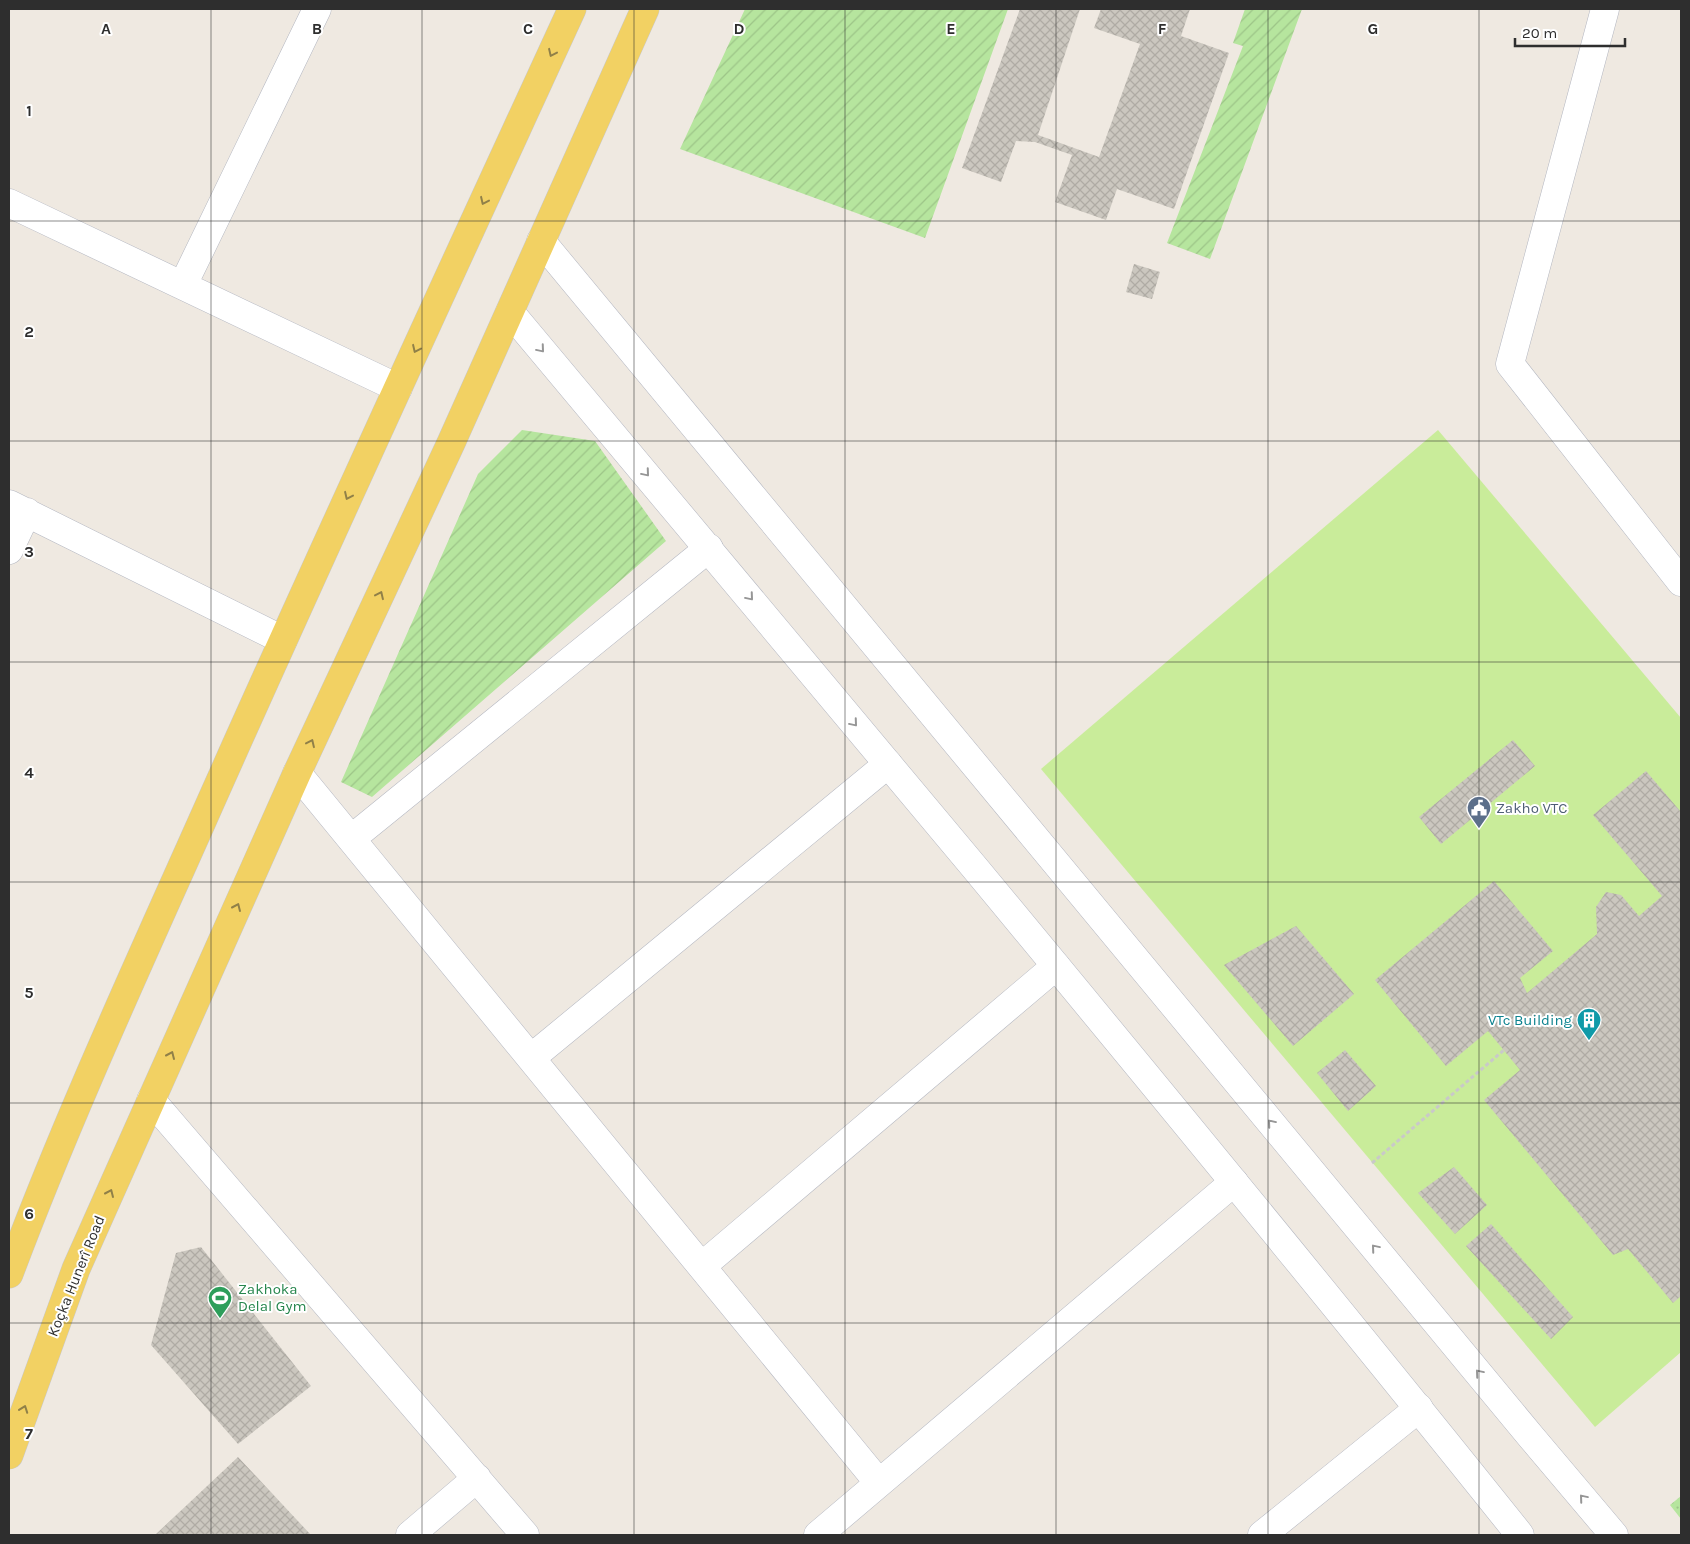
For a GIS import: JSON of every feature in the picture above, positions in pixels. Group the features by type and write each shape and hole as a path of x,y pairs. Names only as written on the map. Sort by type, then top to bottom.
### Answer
{"main road":[{"path":"11,1259 117,1014 283,640 572,9"},
{"name":"Koçka Hunerî Road","path":"9,1455 76,1269 297,773 510,312 645,9"}],"street":[{"path":"1605,9 1510,364 1681,582"},
{"path":"183,285 308,11"},
{"path":"9,203 398,388"},
{"path":"541,241 1614,1535"},
{"path":"510,312 709,548 1056,966 1419,1408 1520,1535"},
{"path":"9,550 18,508 283,640"},
{"path":"351,838 709,548"},
{"path":"531,1058 888,764"},
{"path":"297,773 879,1482"},
{"path":"702,1266 1056,966"},
{"path":"151,1100 525,1535"},
{"path":"818,1535 1234,1182"},
{"path":"1262,1535 1419,1408"},
{"path":"410,1535 477,1478"}],"path":[{"path":"1372,1163 1504,1050"}],"green space":[{"path":"745,9 1008,9 925,238 680,149"},
{"path":"1245,9 1302,9 1210,259 1167,243 1243,46 1233,43"},
{"path":"522,430 595,441 666,541 372,797 341,782 478,474"},
{"path":"1438,430 1681,718 1681,1352 1595,1427 1041,769"},
{"path":"1681,1496 1681,1519 1670,1505"}],"building":[{"path":"1020,9 1080,9 1038,135 1099,157 1140,44 1094,28 1101,9 1190,9 1181,36 1229,53 1174,209 1117,189 1106,220 1055,202 1072,155 1035,142 1016,141 1001,182 962,168"},
{"path":"1134,264 1160,272 1152,299 1126,292"},
{"path":"1513,740 1535,766 1441,844 1419,817"},
{"name":"VTc Building","path":"1646,771 1681,812 1681,1296 1673,1303 1628,1249 1613,1255 1484,1100 1520,1070 1488,1031 1446,1066 1375,980 1494,881 1553,951 1520,978 1527,993 1597,934 1596,907 1606,892 1621,895 1639,916 1662,896 1593,815"},
{"path":"1296,926 1354,994 1293,1046 1224,965"},
{"path":"1345,1050 1376,1086 1348,1111 1317,1073"},
{"path":"1454,1167 1487,1205 1455,1234 1418,1193"},
{"path":"1491,1224 1573,1317 1551,1339 1466,1246"},
{"path":"201,1247 311,1386 238,1444 151,1345 176,1253"},
{"path":"238,1457 311,1535 155,1535"}],"place":[{"name":"Zakho VTC","path":"1479,829"},
{"name":"VTc Building","path":"1589,1041"},
{"name":"Zakhoka Delal Gym","path":"220,1319"}]}
